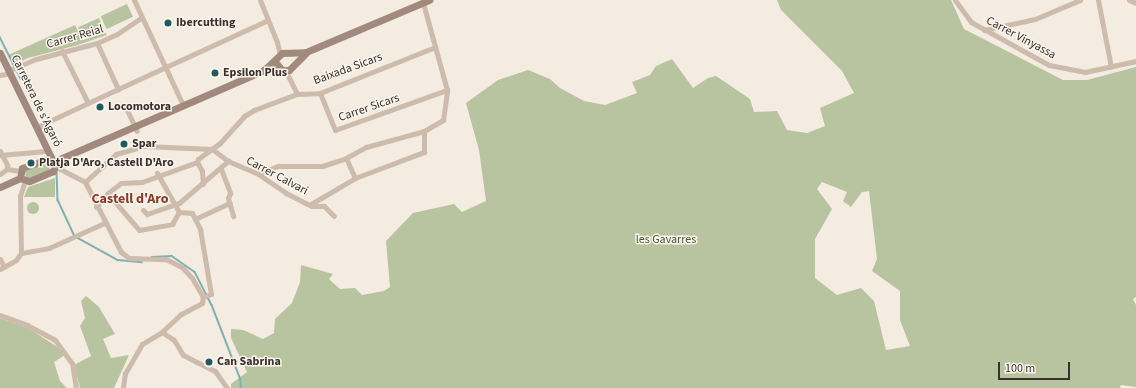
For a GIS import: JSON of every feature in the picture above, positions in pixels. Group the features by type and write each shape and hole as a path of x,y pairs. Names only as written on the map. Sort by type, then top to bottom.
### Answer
{"street":[{"path":"134,0 183,105"},
{"path":"260,0 286,61 296,94"},
{"name":"Carrer Vinyassa","path":"955,0 971,22 1049,65 1062,69 1085,72 1136,61"},
{"path":"984,30 1035,19 1080,0"},
{"path":"1098,0 1111,67"},
{"path":"1129,0 1136,3"},
{"path":"54,162 135,129 183,105 426,1 435,47 447,90 443,120 424,131 366,147 346,158 316,167 278,166 258,174"},
{"name":"Carrer Reial","path":"0,75 22,65 62,51 98,43 117,34 142,17"},
{"path":"39,129 41,125 268,20"},
{"path":"98,43 118,89"},
{"name":"Baixada Sicars","path":"96,207 121,183 142,182 158,174 176,171 197,162 220,143 244,116 296,94 320,93 435,47"},
{"path":"62,51 88,104"},
{"name":"Carretera de s'Agaró","path":"0,53 11,71 39,129 46,148 54,162"},
{"name":"Carrer Sicars","path":"320,93 335,130 447,90"},
{"path":"127,110 135,129"},
{"path":"309,205 354,178 424,152 424,131"},
{"path":"85,182 116,154 144,147 212,149 219,152 220,143"},
{"path":"7,169 7,165 1,154 46,148 43,159 22,177 20,196 21,254"},
{"name":"Carrer Calvari","path":"219,152 228,161 258,174 286,194 309,205 324,206 334,216"},
{"path":"346,158 354,178"},
{"path":"43,159 54,162 85,182 96,207 120,252 130,258 166,259 182,267 192,278 204,297"},
{"path":"143,210 146,214 179,203 228,161"},
{"path":"0,187 22,177 52,172 54,162"},
{"path":"197,162 202,171 203,184"},
{"path":"7,169 22,177"},
{"path":"0,174 7,169"},
{"path":"220,169 230,193 230,204 233,216"},
{"path":"158,174 179,212"},
{"path":"109,195 139,230 172,224 179,212"},
{"path":"195,219 230,204"},
{"path":"123,388 125,373 137,350 149,337 161,332 180,314 202,303 204,297 211,294 200,228 188,211 179,212"},
{"path":"0,259 2,268 21,254 40,251 104,223"},
{"path":"0,315 27,325 55,340 72,363 76,388"},
{"path":"161,332 174,340 183,355 215,372 227,388"}],"green space":[{"name":"les Gavarres","path":"777,0 951,0 964,29 1063,80 1087,80 1136,67 1136,297 1133,299 1136,305 1136,387 1121,385 1120,388 231,388 231,384 247,372 231,338 231,329 243,330 263,339 274,333 275,319 292,303 300,282 301,265 333,274 329,279 340,289 355,288 362,295 384,291 390,287 386,241 413,213 454,204 462,212 486,201 479,150 466,103 498,80 528,70 550,79 560,88 584,101 605,105 637,93 632,82 650,75 656,66 672,59 693,88 708,78 716,76 750,99 754,112 777,111 787,130 807,133 825,126 820,108 854,93 842,71 781,10","holes":["822,182 847,192 843,201 851,207 862,192 869,191 877,259 872,271 900,291 900,320 910,346 886,350 874,301 861,288 837,295 815,278 815,239 832,209 817,189"]},
{"path":"127,4 133,17 107,29 101,16"},
{"path":"99,18 104,29 83,38 78,27"},
{"path":"75,25 83,40 104,31 107,35 78,45 28,58 13,65 8,55"},
{"path":"46,162 51,166 49,170 29,179 26,178 25,171"},
{"path":"55,178 55,197 24,197 28,187"},
{"path":"35,202 38,203 38,213 31,214 28,213 27,206 28,203"},
{"path":"86,296 99,307 115,334 103,339 111,358 129,355 114,388 80,388 74,365 91,356 80,326 85,318 81,301"},
{"path":"0,318 28,328 56,346 65,355 54,362 60,381 67,388 0,388"}],"waterway":[{"path":"0,37 21,79"},
{"path":"57,172 58,200 74,234"},
{"path":"76,237 118,260 142,262"},
{"path":"152,257 172,256 195,272 212,305 241,380 241,388"}],"place":[{"name":"Ibercutting","path":"168,23"},
{"name":"Epsilon Plus","path":"215,73"},
{"name":"Locomotora","path":"100,107"},
{"name":"Spar","path":"124,144"},
{"name":"Platja D'Aro, Castell D'Aro","path":"31,163"},
{"name":"Can Sabrina","path":"209,362"}],"district":[{"name":"Castell d'Aro","path":"130,199"}]}
